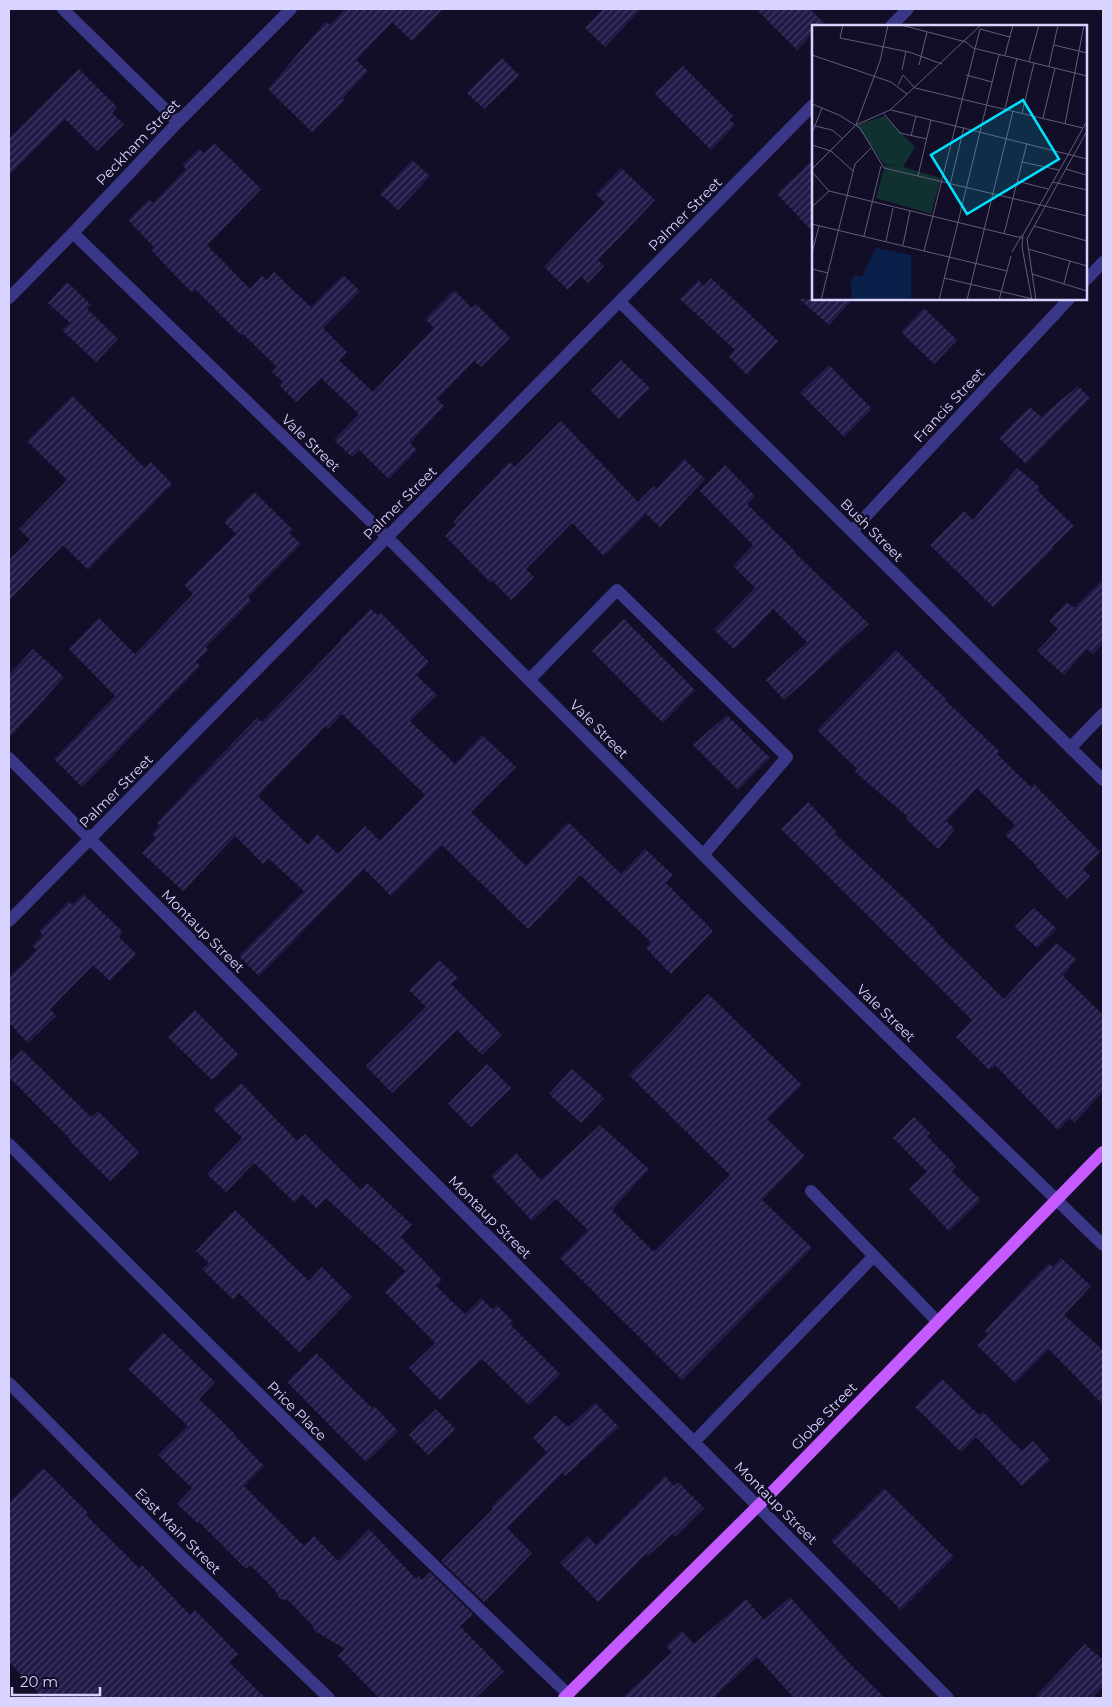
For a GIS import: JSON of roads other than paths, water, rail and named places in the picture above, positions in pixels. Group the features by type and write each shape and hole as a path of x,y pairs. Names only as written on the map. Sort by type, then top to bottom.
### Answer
{"main road":[{"name":"Globe Street","path":"566,1696 758,1506 1056,1198 1103,1152"}],"street":[{"path":"62,9 178,122"},
{"name":"Peckham Street","path":"9,298 178,122 290,9"},
{"path":"892,25 908,9"},
{"name":"Palmer Street","path":"9,921 812,106"},
{"name":"Vale Street","path":"73,233 387,537 703,855 1103,1245"},
{"path":"1087,279 1103,262"},
{"name":"Francis Street","path":"852,531 1067,300"},
{"name":"Bush Street","path":"620,302 1103,780"},
{"path":"529,680 616,590 788,757 703,855"},
{"path":"1070,748 1103,714"},
{"name":"Montaup Street","path":"9,758 948,1698"},
{"name":"Price Place","path":"9,1144 128,1265 566,1696"},
{"path":"811,1191 937,1321"},
{"path":"694,1442 874,1256"},
{"name":"East Main Street","path":"9,1383 180,1555 329,1698"}]}
